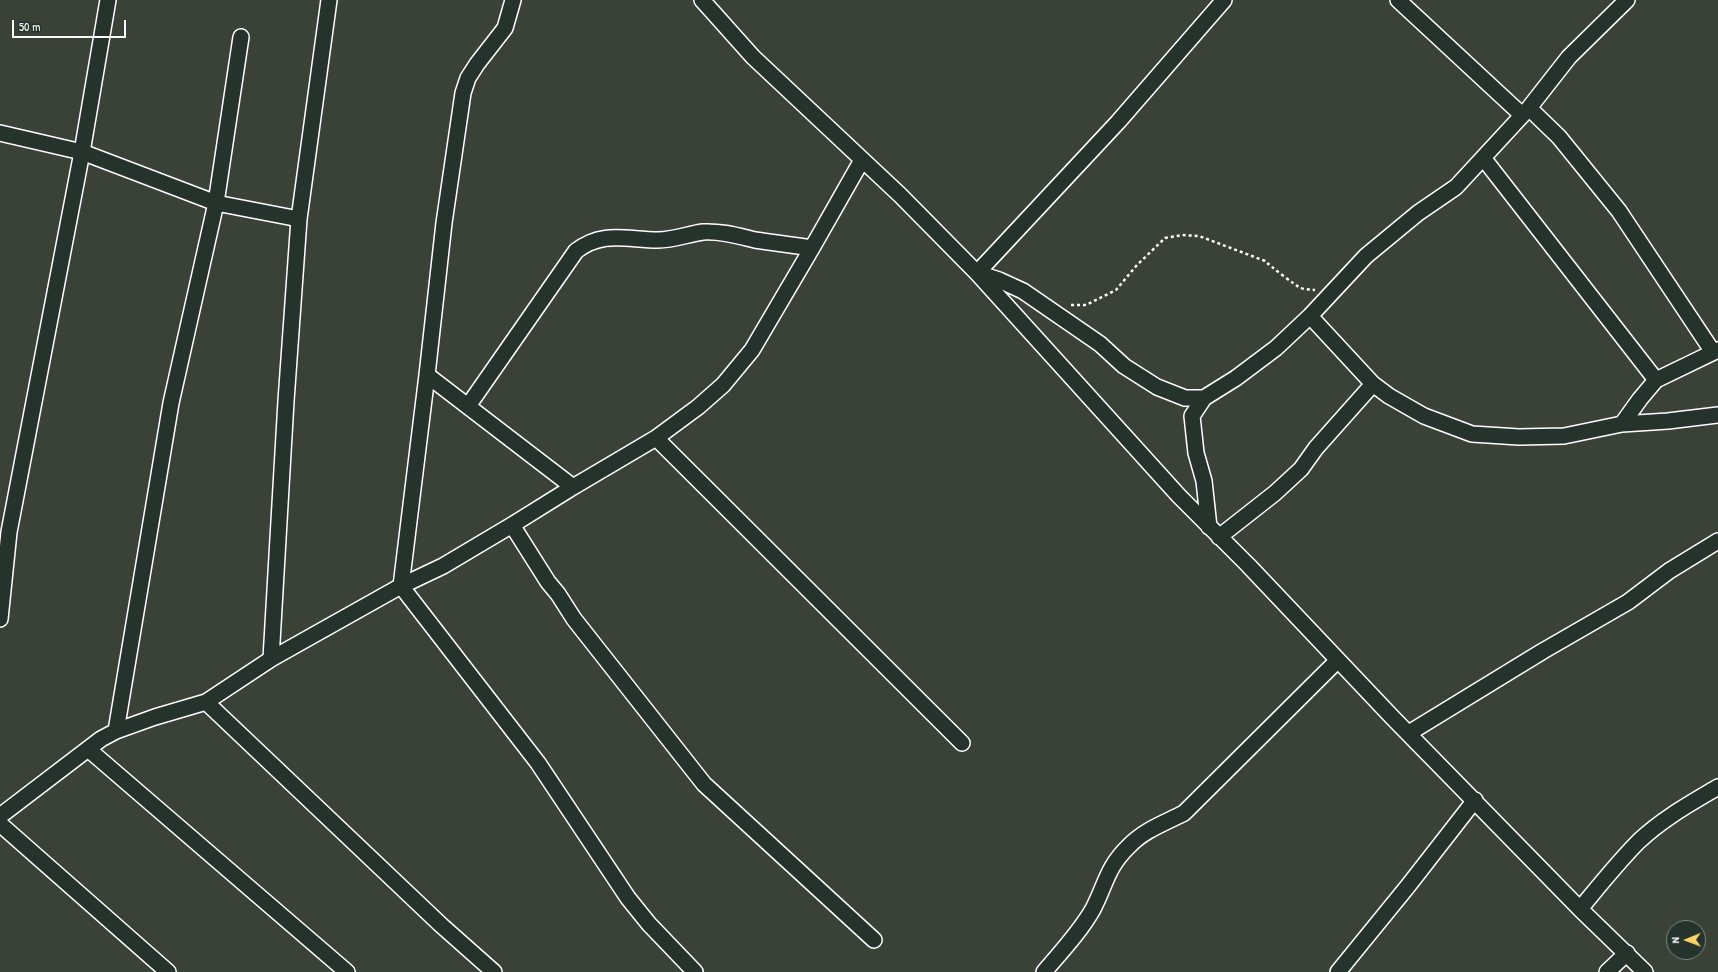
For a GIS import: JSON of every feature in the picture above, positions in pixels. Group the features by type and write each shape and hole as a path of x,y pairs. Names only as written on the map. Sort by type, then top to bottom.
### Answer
{"street":[{"path":"0,620 9,532 82,152 108,0"},
{"path":"272,659 286,401 299,219 329,0"},
{"path":"513,0 505,28 477,64 468,78 463,93 444,223 401,586 538,762 604,858 628,898 649,924 695,972"},
{"path":"702,0 753,57 900,195 977,273 1214,532 1248,565 1338,660 1580,909 1646,972"},
{"path":"977,273 1118,122 1224,0"},
{"path":"1398,0 1526,112 1559,137 1619,211 1716,351 1656,380 1622,424"},
{"path":"1214,532 1204,481 1196,453 1192,416 1204,398 1236,378 1276,348 1310,316 1366,256 1418,213 1456,187 1526,112 1569,57 1624,1"},
{"path":"116,731 171,403 216,203 241,37"},
{"path":"0,133 82,152 216,203 299,219"},
{"path":"1484,158 1656,380"},
{"path":"0,816 102,738 116,731 167,713 206,702 272,659 401,586 444,566 512,526 573,486 656,438 698,407 723,385 752,350 862,160"},
{"path":"468,406 576,251 587,242 604,238 659,240 682,238 703,232 723,233 754,240 812,248"},
{"path":"977,273 999,280 1023,291 1100,344 1124,366 1157,387 1185,398 1204,398"},
{"path":"1310,316 1373,384 1389,396 1424,416 1472,434 1513,437 1564,436 1622,424 1668,421 1718,415"},
{"path":"427,375 573,486"},
{"path":"1214,532 1275,493 1301,468 1316,448 1373,384"},
{"path":"656,438 962,743"},
{"path":"512,526 574,619 689,767 704,784 874,940"},
{"path":"1409,733 1543,651 1628,602 1669,571 1718,541"},
{"path":"1044,972 1086,920 1115,860 1129,845 1154,827 1184,813 1338,660"},
{"path":"206,702 441,925 494,972"},
{"path":"88,748 347,972"},
{"path":"1580,909 1618,863 1640,841 1680,810 1718,787"},
{"path":"1338,972 1475,800"},
{"path":"0,824 168,972"},
{"path":"1607,972 1627,953"}],"path":[{"path":"1064,305 1086,305 1116,290 1137,265 1165,238 1182,235 1199,236 1265,260 1270,266 1279,271 1300,288 1333,292"}]}
